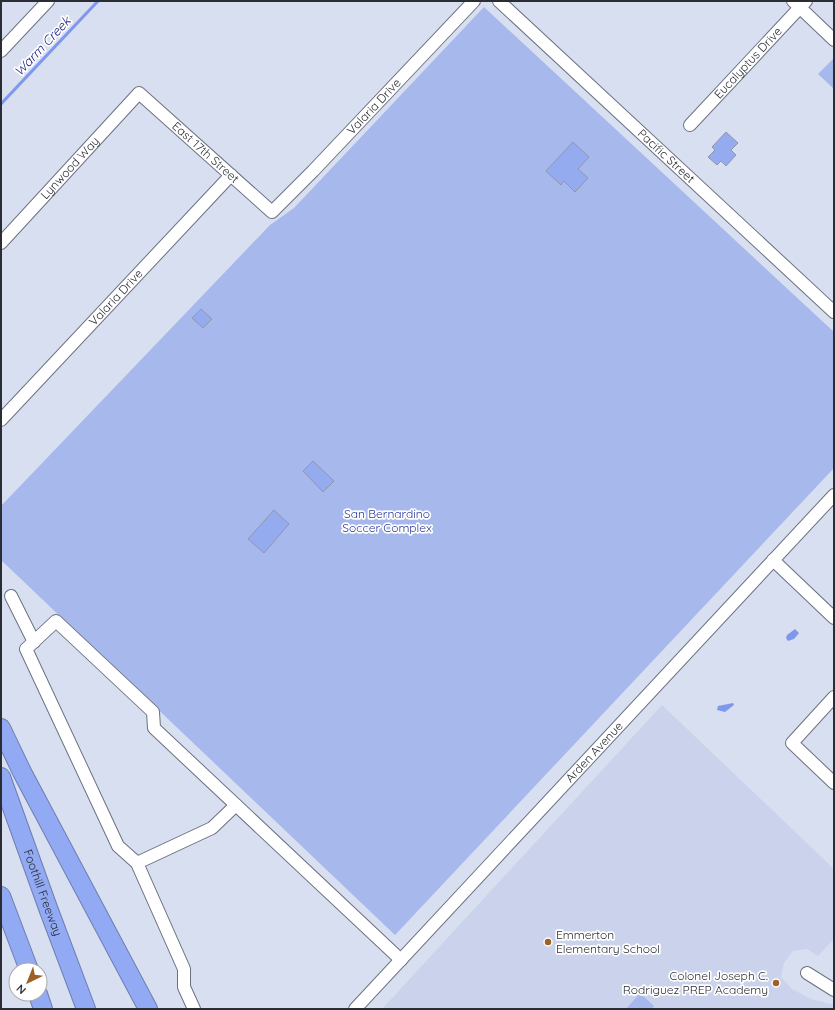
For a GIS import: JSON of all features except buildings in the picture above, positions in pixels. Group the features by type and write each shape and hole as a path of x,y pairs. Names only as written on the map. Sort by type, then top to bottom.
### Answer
{"highway":[{"path":"1,728 22,772 148,1009"},
{"name":"Foothill Freeway","path":"1,776 86,1009"},
{"path":"1,896 26,962"}],"street":[{"path":"1,51 5,38 48,1"},
{"name":"Valaria Drive","path":"272,212 313,171 474,1"},
{"name":"Pacific Street","path":"499,1 834,312"},
{"path":"800,3 834,40"},
{"name":"Eucalyptus Drive","path":"690,125 800,3"},
{"name":"East 17th Street","path":"139,93 272,212"},
{"name":"Lynwood Way","path":"1,243 139,93"},
{"name":"Valaria Drive","path":"3,415 230,175"},
{"name":"Arden Avenue","path":"359,1008 401,960 834,495"},
{"path":"773,560 834,618"},
{"path":"11,596 34,642"},
{"path":"194,1009 184,987 184,969 138,863 118,846 26,649 56,621 153,712 154,728 401,960"},
{"path":"834,698 792,743 834,782"},
{"path":"138,863 212,828 236,806"},
{"path":"807,973 834,990"}],"shaded area":[{"path":"795,629 799,633 794,639 788,641 786,638 787,635"},
{"path":"733,703 734,705 725,712 717,710 718,706"},
{"path":"662,705 834,869 834,939 818,956 807,949 793,951 784,963 781,977 792,989 811,999 834,1005 834,1009 382,1009"}],"green space":[{"name":"San Bernardino Soccer Complex","path":"484,7 834,332 834,468 395,935 1,560 1,506 270,225 294,208"},
{"path":"834,58 834,89 818,74"},
{"path":"640,993 654,1006 652,1009 626,1009"}],"waterway":[{"name":"Warm Creek","path":"1,104 98,1"}],"place":[{"name":"Emmerton Elementary School","path":"548,942"},
{"name":"Colonel Joseph C. Rodriguez PREP Academy","path":"776,983"}]}
